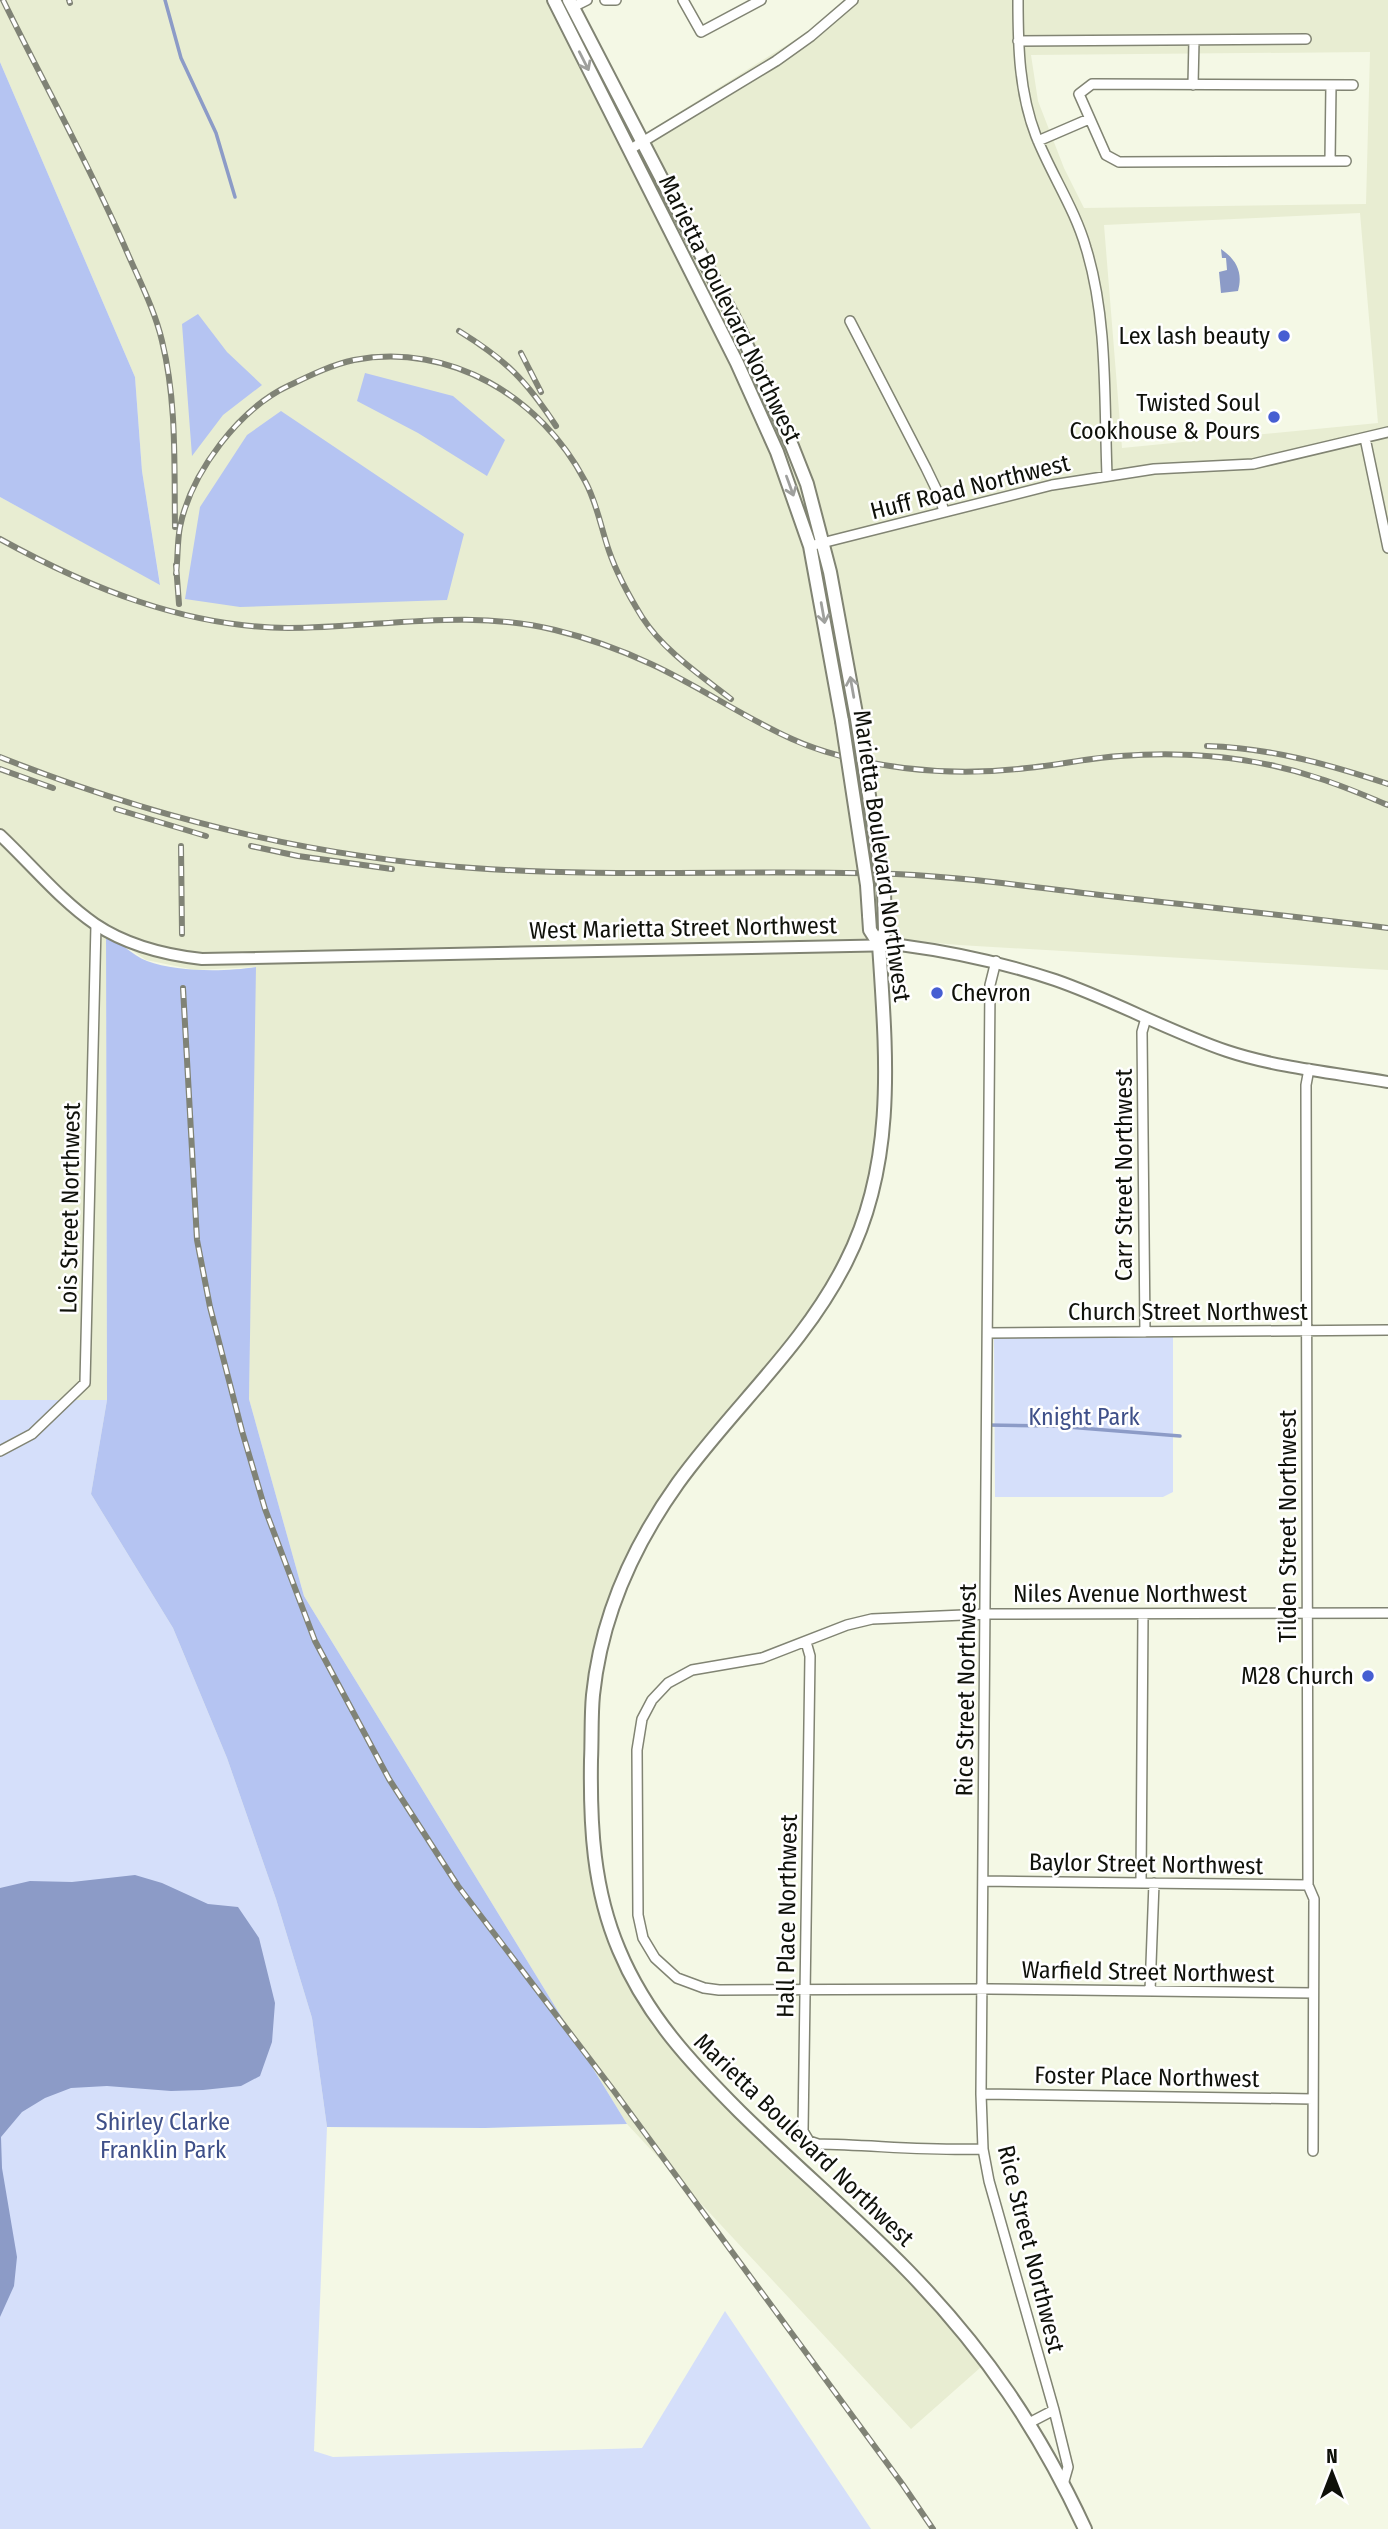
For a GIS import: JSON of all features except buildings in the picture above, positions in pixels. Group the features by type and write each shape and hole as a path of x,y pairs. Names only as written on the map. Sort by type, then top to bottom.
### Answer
{"main road":[{"name":"Marietta Boulevard Northwest","path":"554,0 760,414 816,544 867,885 870,930 878,944 887,1082 886,1117 871,1201 848,1260 816,1315 795,1343 680,1480 644,1535 625,1573 610,1614 599,1656 593,1698 590,1807 592,1846 601,1898 618,1949 642,1998 673,2042 770,2143 818,2185 916,2280 984,2357 1064,2481 1085,2529"},
{"path":"571,3 764,379 807,484 816,544 841,625 884,891 885,931 878,944"}],"street":[{"path":"571,3 587,0"},
{"path":"605,0 616,0"},
{"path":"683,0 701,32 761,0"},
{"path":"629,150 776,61 811,36 853,0"},
{"path":"1018,0 1021,77 1027,106 1038,141 1075,217 1094,275 1100,322 1107,475"},
{"path":"1018,41 1306,39"},
{"path":"1193,85 1194,40"},
{"path":"1346,161 1119,162 1106,155 1079,94 1091,84 1353,85"},
{"path":"1330,161 1331,85"},
{"path":"1038,141 1089,119"},
{"path":"850,321 931,478 944,512"},
{"name":"Huff Road Northwest","path":"816,544 1050,485 1154,469 1253,464 1388,432"},
{"path":"1365,438 1388,548"},
{"name":"West Marietta Street Northwest","path":"1,837 96,925 155,951 202,959 878,944 996,961 1057,981 1229,1052 1388,1082"},
{"name":"Lois Street Northwest","path":"0,1451 32,1434 85,1383 96,925"},
{"name":"Rice Street Northwest","path":"996,961 990,985 981,2094 983,2149 989,2181 1068,2467 1064,2481"},
{"name":"Carr Street Northwest","path":"1145,1332 1143,1032 1146,1018"},
{"name":"Tilden Street Northwest","path":"1309,1069 1306,1085 1309,1330 1308,1885 1314,1899 1313,2151"},
{"name":"Church Street Northwest","path":"988,1333 1388,1330"},
{"name":"Niles Avenue Northwest","path":"982,1989 704,1988 677,1978 655,1958 643,1938 638,1915 636,1780 642,1719 652,1700 668,1683 692,1670 762,1658 847,1625 872,1619 986,1614 1388,1613"},
{"path":"1140,1883 1143,1614"},
{"name":"Hall Place Northwest","path":"806,1642 810,1656 803,2131 809,2141 818,2144 983,2149"},
{"name":"Baylor Street Northwest","path":"983,1881 1308,1885"},
{"path":"1150,1992 1154,1884"},
{"name":"Warfield Street Northwest","path":"982,1989 1313,1993"},
{"name":"Foster Place Northwest","path":"981,2094 1313,2099"},
{"path":"1029,2423 1054,2410"}],"shaded area":[{"path":"0,0 552,0 625,146 830,18 851,0 1388,0 1388,970 880,938 885,1165 826,1295 624,1570 583,1749 597,1879 652,2026 782,2144 989,2360 911,2429 627,2124 304,1596 249,1399 255,967 195,970 146,960 106,933 107,1400 0,1400 0,497 160,584 142,471 135,377 0,62","holes":["1370,52 1366,204 1084,208 1064,168 1038,101 1031,55","1360,213 1378,423 1122,448 1104,225"]},
{"path":"0,62 135,377 142,471 160,585 0,497"},
{"path":"1221,249 1237,267 1240,278 1238,291 1221,293 1219,272 1227,270 1226,258 1222,258"},
{"path":"198,314 227,352 262,385 223,415 192,456 182,324"},
{"path":"365,373 453,396 505,440 487,476 418,433 357,401"},
{"path":"281,411 464,534 447,600 240,607 185,599 200,507 247,435"},
{"path":"106,932 136,955 159,965 201,970 256,967 249,1399 304,1596 627,2124 485,2128 327,2127 312,2018 276,1899 227,1758 173,1628 91,1494 107,1400"},
{"path":"135,1875 162,1883 208,1904 238,1907 259,1938 275,2003 272,2042 260,2076 241,2086 171,2091 107,2086 71,2088 45,2098 22,2112 1,2137 2,2168 17,2257 14,2286 0,2317 0,1888 30,1881 72,1882"}],"green space":[{"name":"Knight Park","path":"1173,1337 1173,1492 1163,1497 995,1497 994,1338"},
{"name":"Shirley Clarke Franklin Park","path":"0,1400 107,1400 91,1494 173,1628 227,1758 276,1899 312,2018 327,2127 314,2451 333,2457 642,2448 725,2311 871,2529 0,2529"}],"waterway":[{"path":"165,0 181,58 216,133 235,197"},
{"path":"987,1425 1055,1426 1180,1436"}],"railway":[{"path":"3,0 98,188 155,319 170,387 175,527"},
{"path":"459,331 514,372 556,426"},
{"path":"521,353 541,392"},
{"path":"176,574 180,527 195,485 220,444 253,409 290,385 346,362 390,357 424,360 458,368 489,382 518,401 544,424 585,481 616,568 642,617 671,651 731,699"},
{"path":"0,539 68,573 139,602 212,621 288,628 489,620 555,630 604,645 651,664 805,745 875,764 935,771 981,772 1120,756 1171,754 1222,757 1297,771 1388,805"},
{"path":"176,565 179,604"},
{"path":"1207,746 1299,758 1388,784"},
{"path":"0,757 57,779 173,816 292,844 412,863 526,871 922,875 1388,928"},
{"path":"0,769 53,788"},
{"path":"116,809 206,836"},
{"path":"181,846 182,934"},
{"path":"251,846 298,856 392,869"},
{"path":"183,988 197,1240 210,1307 265,1509 315,1641 389,1779 458,1886 614,2091 933,2529"}],"place":[{"name":"Lex lash beauty","path":"1284,336"},
{"name":"Twisted Soul Cookhouse & Pours","path":"1274,417"},
{"name":"Chevron","path":"937,993"},
{"name":"M28 Church","path":"1368,1676"}]}
